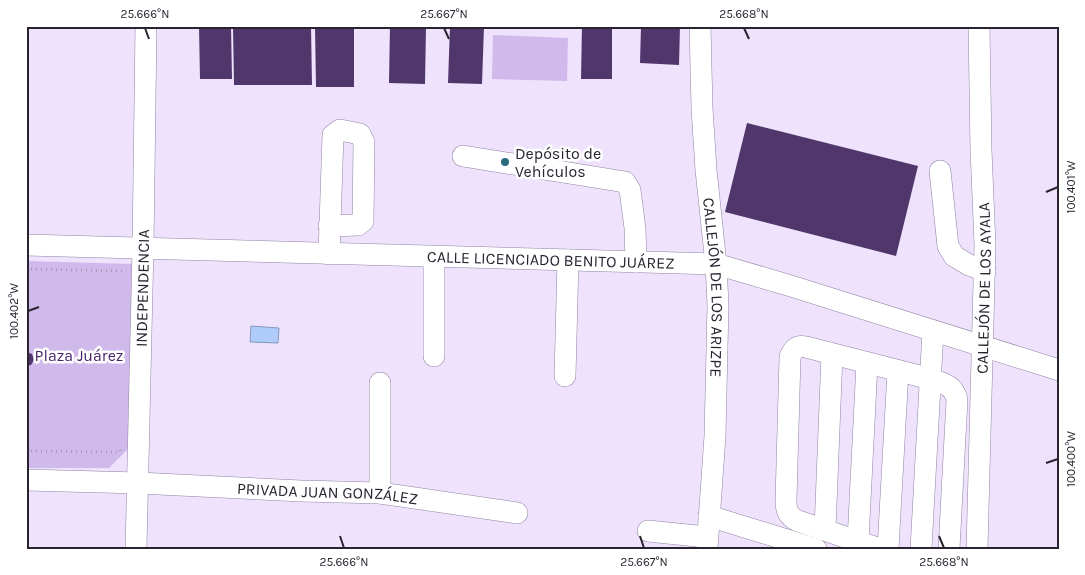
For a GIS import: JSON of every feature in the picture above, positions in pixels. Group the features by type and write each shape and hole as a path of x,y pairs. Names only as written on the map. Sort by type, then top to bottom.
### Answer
{"street":[{"name":"INDEPENDENCIA","path":"136,549 146,26"},
{"name":"CALLEJÓN DE LOS ARIZPE","path":"700,26 702,108 718,305 715,436 707,543"},
{"name":"CALLEJÓN DE LOS AYALA","path":"977,549 985,271 979,26"},
{"path":"463,156 625,182 630,190 635,228 636,262"},
{"path":"940,171 948,246 954,256 985,271"},
{"path":"329,226 329,254"},
{"name":"CALLE LICENCIADO BENITO JUÁREZ","path":"26,244 716,264 1059,370"},
{"path":"434,257 434,356"},
{"path":"565,376 568,260"},
{"path":"921,549 934,331"},
{"path":"820,540 792,518 786,507 790,357 792,352 800,346 931,379 950,386 956,394 949,549"},
{"path":"820,540 832,354"},
{"path":"858,541 867,363"},
{"path":"888,549 898,371"},
{"path":"380,383 380,492"},
{"name":"PRIVADA JUAN GONZÁLEZ","path":"26,480 380,492 518,514"},
{"path":"709,516 820,540 858,541 880,549"},
{"path":"648,531 707,543"}],"path":[{"path":"26,269 124,270 124,280"},
{"path":"26,451 120,452 120,442"}],"green space":[{"path":"493,35 568,38 567,81 492,79"},
{"name":"Plaza Juárez","path":"26,261 134,264 130,447 109,468 26,468"}],"water":[{"path":"251,326 279,328 278,343 250,342"}],"building":[{"path":"199,26 231,26 232,79 200,79"},
{"path":"233,26 311,26 312,85 234,85"},
{"path":"315,26 354,26 354,87 316,87"},
{"path":"390,26 426,26 425,84 389,83"},
{"path":"450,26 484,26 482,84 448,83"},
{"path":"582,26 612,26 612,79 581,79"},
{"path":"641,26 680,26 679,65 640,63"},
{"path":"747,123 918,166 896,256 725,212"},
{"path":"26,352 32,354 34,360 31,365 26,366"}],"place":[{"name":"Depósito de Vehículos","path":"505,162"}]}
